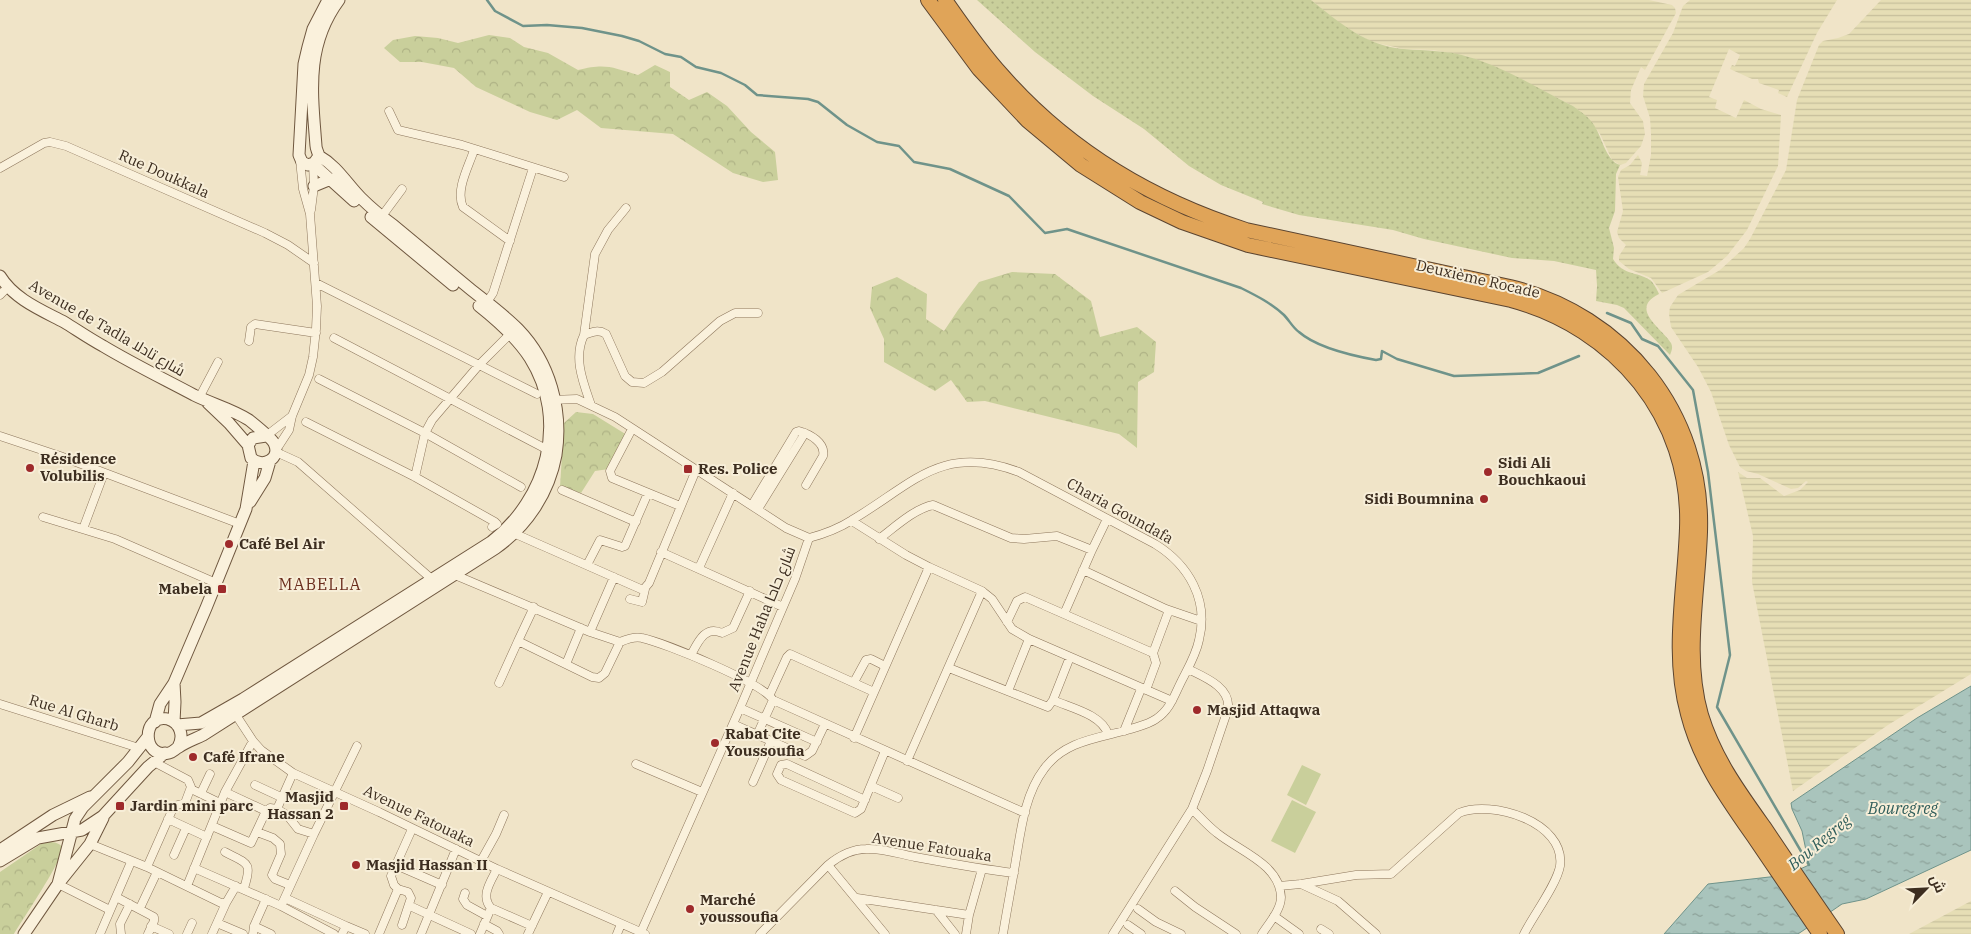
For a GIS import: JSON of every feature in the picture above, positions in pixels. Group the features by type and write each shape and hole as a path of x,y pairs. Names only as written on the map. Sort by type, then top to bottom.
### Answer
{"highway":[{"name":"Deuxième Rocade","path":"928,0 979,69 1027,120 1081,165 1140,202 1182,222 1248,245 1524,304 1576,326 1600,342 1621,361 1640,382 1656,406 1674,444 1682,472 1687,528 1680,634 1680,672 1685,701 1698,747 1837,934"},
{"name":"Deuxième Rocade","path":"944,0 988,59 1034,108 1086,151 1123,176 1156,194 1203,215 1267,235 1510,287 1541,296 1584,317 1610,335 1634,357 1654,381 1671,408 1694,468 1700,516 1693,651 1695,683 1706,730 1721,778 1820,934"}],"street":[{"path":"58,884 75,819 83,807 128,762 147,738 160,704 174,683 246,509 262,483 274,454 289,430 292,416 309,375 314,357 316,333 316,283 310,214 303,189 300,155 304,64 313,29 328,0"},
{"path":"310,214 316,156 312,89 313,66 321,32 339,0"},
{"path":"389,111 398,130 564,177"},
{"name":"Rue Doukkala","path":"0,168 44,143 50,142 66,146 265,233 314,263"},
{"path":"147,738 148,743 155,751 165,753 172,752 203,735 233,710 435,582 491,542 510,531 530,499 544,467 548,450 551,400 550,383 537,354 514,331 427,258 370,216 331,179 307,145 300,155"},
{"path":"474,150 462,187 460,202 463,207 510,241"},
{"path":"300,155 306,164 316,156"},
{"path":"316,156 329,162 362,199 427,258"},
{"path":"485,306 493,293 533,168"},
{"path":"314,186 331,179"},
{"path":"382,216 402,189"},
{"path":"591,404 583,382 578,354 584,335 595,254 608,230 626,208"},
{"name":"Avenue de Tadla شارع تادلا","path":"0,276 3,291 66,323 104,347 202,399 241,415 266,436"},
{"path":"316,283 537,394"},
{"path":"584,335 594,331 601,331 606,334 625,376 632,382 644,383 662,372 720,320 735,313 758,313"},
{"path":"248,341 251,327 255,324 316,333"},
{"path":"415,477 425,433 432,420 479,365 514,331"},
{"path":"334,338 548,450"},
{"path":"202,399 218,362"},
{"path":"318,379 425,433 521,486"},
{"name":"Avenue de Tadla شارع تادلا","path":"202,399 229,422 248,445"},
{"name":"Avenue Haha شارع حاحا","path":"551,400 577,399 591,404 796,534 809,538 795,579 643,933"},
{"path":"435,582 455,575 496,548 538,503 548,484 554,463 558,435 551,400"},
{"path":"274,454 262,463 254,461 249,454 248,445 254,438 266,436 292,416"},
{"path":"306,422 415,477 495,522 497,524 492,527"},
{"path":"632,429 610,474 612,478 680,506"},
{"path":"755,507 800,433 821,443 824,451 806,485"},
{"path":"0,436 104,472 240,524"},
{"path":"266,436 273,441 274,454"},
{"path":"274,454 298,462 435,582"},
{"path":"246,509 254,461"},
{"name":"Charia Goundafa","path":"809,538 852,521 920,474 939,467 963,462 981,462 1001,465 1019,472 1156,544 1182,565 1197,594 1201,622 1197,646 1166,710 1152,722 1079,743 1057,754 1036,781 1025,813 1003,934"},
{"path":"630,599 642,602 645,589 696,470"},
{"path":"82,529 104,472"},
{"path":"562,490 636,522"},
{"path":"588,565 600,540 622,547 625,546 648,493"},
{"path":"699,568 734,493"},
{"path":"879,538 925,507 933,505 1011,538 1024,539 1057,536 1092,550"},
{"path":"43,517 138,548 216,583"},
{"path":"1064,614 1107,519"},
{"path":"852,521 929,567 982,591 992,599 1012,629 1029,639 1172,701"},
{"path":"510,531 640,589 645,589"},
{"path":"661,552 783,607"},
{"path":"854,738 929,567"},
{"path":"1083,570 1169,610 1201,622"},
{"path":"455,575 590,632 620,642 630,638 642,638 691,655 750,683 771,697 854,738 1025,813"},
{"path":"590,632 614,577"},
{"path":"907,761 982,591"},
{"path":"691,655 700,638 707,632 714,630 722,633 733,628 750,592"},
{"path":"1007,622 1017,601 1022,597 1030,598 1153,653"},
{"path":"499,683 534,607"},
{"path":"1124,731 1156,662 1153,653 1169,610"},
{"path":"566,664 581,628"},
{"path":"1008,691 1029,639"},
{"path":"518,641 592,677 599,678 604,673 620,642"},
{"path":"757,735 787,656 790,654 874,692"},
{"path":"949,668 1049,707 1070,657"},
{"path":"854,682 866,660 871,659 885,666"},
{"path":"1113,934 1192,809 1207,772 1228,704 1227,698 1218,686 1188,668"},
{"path":"174,683 175,723 181,733 178,747"},
{"path":"1053,700 1096,718 1104,725 1108,734"},
{"name":"Rue Al Gharb","path":"0,704 139,748"},
{"path":"740,708 817,742"},
{"path":"154,722 164,719 175,723 201,723 233,710"},
{"name":"Avenue Fatouaka","path":"233,710 253,741 272,760 293,773 497,869 643,933"},
{"path":"733,724 805,756 810,754 825,724"},
{"path":"187,886 225,792 253,741"},
{"path":"753,782 771,741"},
{"path":"283,902 357,746"},
{"path":"865,800 787,764 781,765 777,774 781,780 855,813 860,811 865,800 870,786 885,751"},
{"path":"0,862 38,838 45,835 82,830 104,816 154,762 165,753"},
{"path":"147,867 174,806 185,803 191,789 188,780 154,762"},
{"path":"636,764 702,792"},
{"path":"277,809 293,773"},
{"path":"201,793 210,774"},
{"path":"255,785 282,798"},
{"path":"870,786 898,798"},
{"path":"191,789 220,803"},
{"path":"225,792 266,811"},
{"path":"0,850 53,815 96,794"},
{"path":"212,826 249,844 258,832 266,811 270,808 277,809 287,815 298,829 314,834"},
{"path":"1279,886 1356,875 1391,874 1459,813 1472,808 1493,809 1520,816 1540,827 1554,840 1559,850 1558,873 1524,934"},
{"path":"1192,809 1219,834 1266,867 1279,886 1280,905 1262,934"},
{"path":"481,861 504,815"},
{"path":"24,934 58,884 90,844 104,816"},
{"path":"168,819 207,837"},
{"path":"174,855 186,828"},
{"path":"402,925 412,901 410,895 394,885 391,876 412,829"},
{"path":"258,832 280,844 282,854 272,875 275,879 290,885"},
{"path":"90,844 147,867 221,903 226,903"},
{"path":"421,934 456,849"},
{"name":"Avenue Fatouaka","path":"760,934 828,865 838,856 851,851 866,849 1014,873"},
{"path":"224,852 249,867 244,888"},
{"path":"100,934 131,862"},
{"path":"396,865 442,885"},
{"path":"828,865 885,934"},
{"path":"194,868 266,899 283,902 365,934"},
{"path":"497,869 486,895 487,903 491,908 530,930 548,892"},
{"path":"966,934 969,915 982,869"},
{"path":"140,908 157,872"},
{"path":"58,884 110,910"},
{"path":"1301,884 1338,901 1357,920 1376,934"},
{"path":"212,934 236,886"},
{"path":"379,934 398,889"},
{"path":"1175,891 1195,907 1236,934"},
{"path":"465,893 463,899 465,903 488,916"},
{"path":"116,897 154,916 155,919 148,934"},
{"path":"857,898 969,915"},
{"path":"266,899 253,930 271,934"},
{"path":"283,902 334,934"},
{"path":"121,934 120,924 130,904"},
{"path":"410,906 471,934"},
{"path":"480,934 491,908"},
{"path":"1138,909 1156,922 1181,934"},
{"path":"936,910 955,934"},
{"path":"32,934 40,912"},
{"path":"1274,916 1299,934"},
{"path":"187,934 192,922"},
{"path":"217,922 243,934"},
{"path":"484,924 497,930 499,934"},
{"path":"617,934 621,924"},
{"path":"1128,925 1141,934"},
{"path":"151,926 169,934"},
{"path":"342,934 346,926"},
{"path":"1321,929 1329,934"}],"shaded area":[{"path":"1311,0 1649,0 1672,5 1676,13 1645,70 1641,67 1631,90 1630,103 1643,121 1645,134 1641,146 1626,163 1620,165 1612,160 1600,134 1588,118 1573,106 1500,69 1467,56 1433,50 1404,49 1372,42 1343,26"},
{"path":"1690,0 1837,0 1817,33 1787,97 1778,93 1779,90 1759,83 1758,79 1752,79 1730,69 1732,65 1735,66 1740,55 1729,49 1709,97 1717,100 1715,108 1736,118 1744,100 1761,109 1781,115 1778,166 1747,230 1727,256 1708,272 1662,293 1651,278 1629,269 1619,261 1619,256 1626,245 1619,238 1617,232 1623,211 1618,177 1621,170 1630,165 1638,155 1642,163 1640,175 1647,176 1651,155 1651,134 1650,118 1643,96 1644,84 1673,33 1683,6"},
{"path":"1881,0 1971,0 1971,674 1888,725 1793,791 1752,582 1753,536 1738,472 1747,478 1760,478 1784,496 1800,490 1808,482 1806,481 1798,488 1791,489 1740,467 1729,445 1711,392 1698,367 1671,327 1669,314 1670,307 1678,295 1720,270 1744,248 1750,239 1786,170 1797,100 1819,45 1823,41 1849,34"},
{"path":"1971,901 1971,934 1909,934"}],"green space":[{"path":"977,0 1311,0 1354,32 1378,43 1390,47 1461,55 1496,67 1522,79 1573,106 1587,117 1597,130 1611,159 1620,165 1616,174 1615,211 1609,228 1614,248 1613,259 1626,271 1645,277 1653,283 1659,294 1650,300 1647,312 1650,319 1671,343 1670,355 1624,308 1596,301 1596,270 1554,261 1512,258 1424,239 1393,230 1299,215 1262,204 1263,202 1221,185 1189,166 1144,129 1093,96 1035,52"},
{"path":"489,35 510,38 524,47 548,53 578,70 602,66 638,75 655,65 670,72 670,87 689,100 707,92 727,106 751,132 775,152 778,180 763,182 733,173 673,134 601,128 577,110 557,120 530,112 476,87 454,68 422,62 400,62 384,48 393,40 415,36 438,38 458,43"},
{"path":"1012,272 1055,274 1091,301 1100,337 1137,327 1156,342 1154,372 1138,382 1137,448 1119,434 985,401 967,402 951,380 935,391 884,362 884,339 870,308 872,287 897,277 927,294 926,319 944,331 979,282"},
{"path":"576,412 593,414 627,435 609,469 595,471 581,493 560,487 564,423"},
{"path":"1302,765 1321,774 1306,805 1287,795"},
{"path":"1292,800 1316,812 1295,853 1271,841"},
{"path":"49,842 59,844 62,848 57,864 14,934 0,934 0,872 41,844"}],"water":[{"name":"Bouregreg","path":"1971,686 1971,850 1866,899 1842,904 1798,934 1664,934 1708,884 1787,875 1809,865 1802,831 1791,803 1917,718"}],"waterway":[{"path":"487,0 495,11 523,26 547,25 582,28 622,36 639,41 665,54 681,57 696,67 721,73 745,85 757,95 808,99 818,102 847,125 877,142 899,146 914,162 950,169 1009,196 1045,233 1067,229 1241,288 1274,307 1306,337 1336,350 1376,360 1381,359 1382,351 1397,359 1454,376 1538,373 1579,356"},
{"name":"Bou Regreg","path":"1607,313 1631,323 1642,339 1658,346 1693,390 1708,472 1730,655 1717,707 1809,865"}],"place":[{"name":"Résidence Volubilis","path":"30,468"},
{"name":"Res. Police","path":"688,469"},
{"name":"Sidi Ali Bouchkaoui","path":"1488,472"},
{"name":"Sidi Boumnina","path":"1484,499"},
{"name":"Café Bel Air","path":"229,544"},
{"name":"Mabela","path":"222,589"},
{"name":"Masjid Attaqwa","path":"1197,710"},
{"name":"Rabat Cite Youssoufia","path":"715,743"},
{"name":"Café Ifrane","path":"193,757"},
{"name":"Jardin mini parc","path":"120,806"},
{"name":"Masjid Hassan 2","path":"344,806"},
{"name":"Masjid Hassan II","path":"356,865"},
{"name":"Marché youssoufia","path":"690,909"}],"district":[{"name":"MABELLA","path":"320,584"}]}
